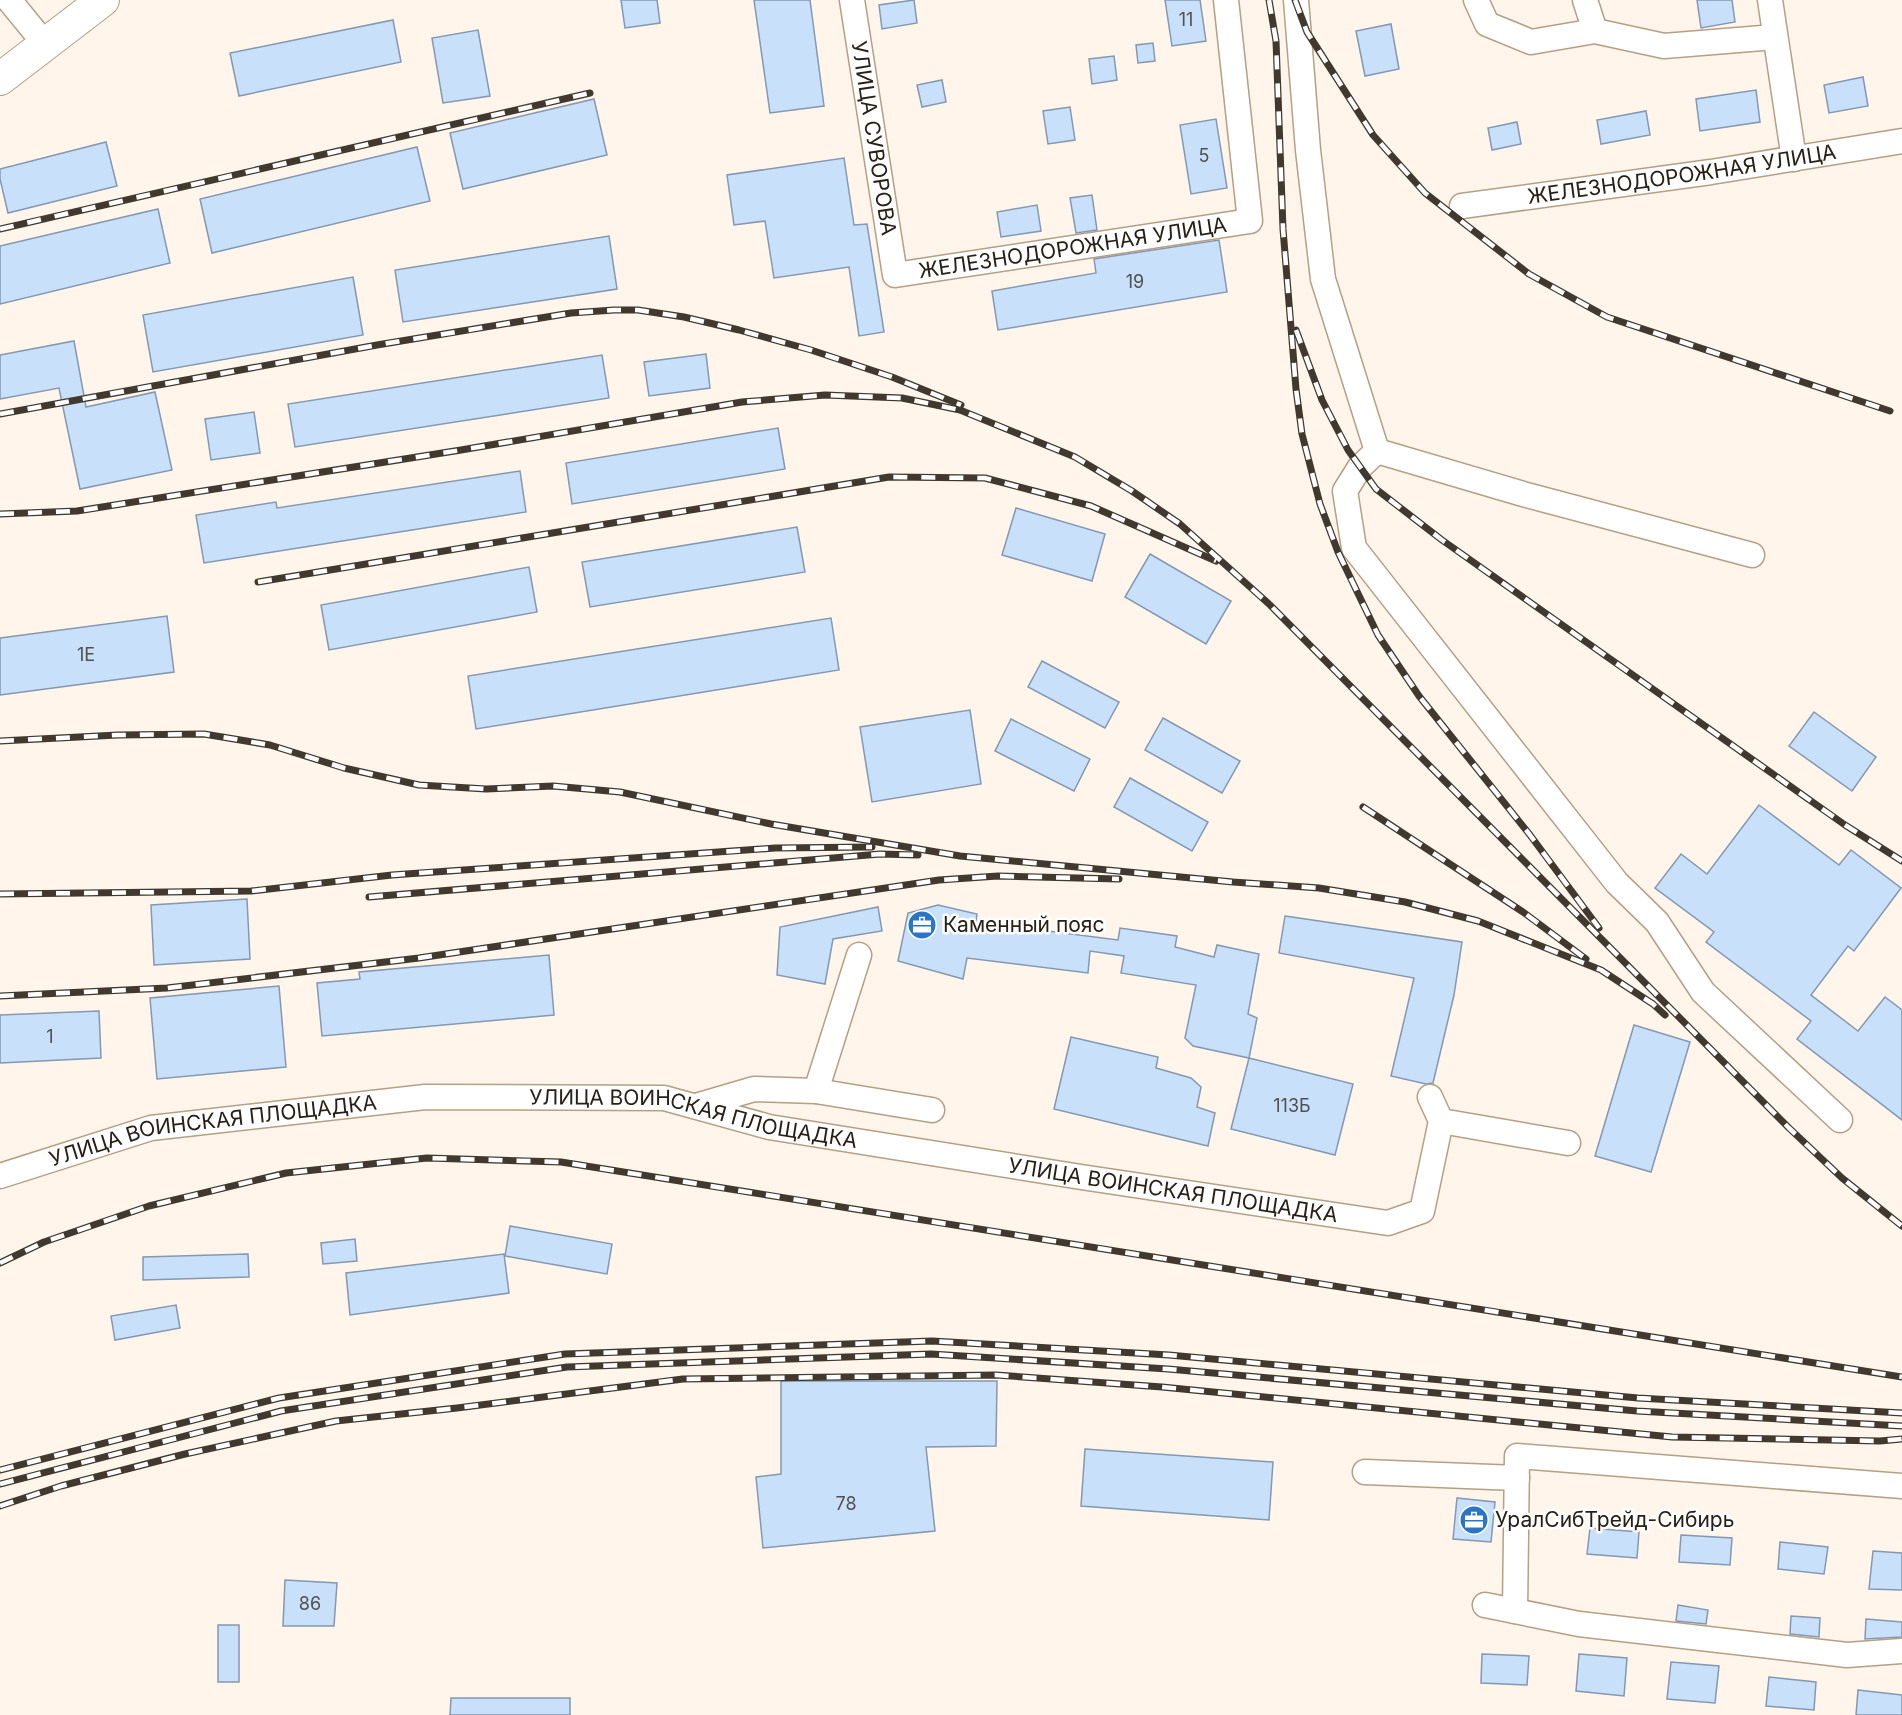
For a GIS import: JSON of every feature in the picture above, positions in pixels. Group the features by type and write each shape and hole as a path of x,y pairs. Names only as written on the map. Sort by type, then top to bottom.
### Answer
{"main road":[{"path":"0,79 103,0"}],"street":[{"path":"9,0 45,44"},
{"name":"УЛИЦА СУВОРОВА","path":"852,0 895,275"},
{"name":"ЖЕЛЕЗНОДОРОЖНАЯ УЛИЦА","path":"895,275 1250,220 1226,0"},
{"path":"1296,0 1308,150 1323,279 1377,451"},
{"path":"1476,0 1487,24 1532,42 1595,31 1664,46 1775,37"},
{"path":"1585,0 1595,31"},
{"path":"1770,0 1794,159"},
{"name":"ЖЕЛЕЗНОДОРОЖНАЯ УЛИЦА","path":"1462,206 1794,159 1902,141"},
{"path":"1377,451 1523,494 1752,555"},
{"path":"1377,451 1360,467 1345,491 1354,548 1617,883 1658,922 1703,992 1840,1120"},
{"path":"816,1091 858,955"},
{"path":"696,1106 754,1089 816,1091 932,1110"},
{"name":"УЛИЦА ВОИНСКАЯ ПЛОЩАДКА","path":"0,1176 151,1128 424,1097 664,1098 768,1126 1081,1177 1388,1223 1422,1211 1441,1121"},
{"path":"1430,1097 1441,1121 1568,1143"},
{"path":"1515,1611 1517,1456 1902,1486"},
{"path":"1365,1472 1517,1478"},
{"path":"1485,1605 1579,1624 1847,1655 1902,1651"}],"building":[{"path":"621,0 657,0 660,23 625,28"},
{"path":"754,0 810,0 824,106 770,113"},
{"path":"914,0 917,23 882,29 879,5"},
{"path":"1165,0 1200,0 1206,41 1172,46"},
{"path":"1697,0 1732,0 1735,22 1701,28"},
{"path":"393,20 401,62 239,96 230,53"},
{"path":"1391,24 1399,69 1365,76 1356,31"},
{"path":"478,30 490,96 443,103 432,38"},
{"path":"1153,43 1155,61 1138,63 1136,45"},
{"path":"1114,56 1117,80 1092,84 1089,59"},
{"path":"1863,77 1868,106 1829,113 1824,85"},
{"path":"942,80 946,102 922,107 917,85"},
{"path":"1756,90 1760,122 1700,131 1696,99"},
{"path":"594,99 607,155 463,189 450,133"},
{"path":"1070,107 1075,140 1048,144 1043,111"},
{"path":"1646,111 1650,135 1601,144 1597,120"},
{"path":"1216,119 1227,188 1191,194 1180,125"},
{"path":"1517,122 1521,144 1492,150 1488,128"},
{"path":"106,142 117,186 8,213 0,169"},
{"path":"417,147 430,201 212,253 200,199"},
{"path":"844,158 854,225 867,224 884,332 859,336 849,267 774,278 765,221 734,225 727,175"},
{"path":"1092,195 1097,230 1076,233 1070,198"},
{"path":"1037,205 1041,231 1001,237 997,212"},
{"path":"158,209 170,263 0,304 0,246"},
{"path":"609,236 617,289 403,322 395,270"},
{"path":"1219,240 1227,292 998,330 992,291 1096,273 1094,259"},
{"path":"353,277 363,335 153,372 143,315"},
{"path":"74,341 86,407 155,392 172,470 80,489 59,388 0,399 0,355"},
{"path":"706,354 710,388 649,396 644,362"},
{"path":"602,355 609,398 295,447 288,404"},
{"path":"254,412 260,453 211,460 205,419"},
{"path":"778,428 785,469 572,504 566,463"},
{"path":"520,471 526,512 204,563 196,515 276,502 277,508"},
{"path":"1016,508 1105,534 1092,581 1002,555"},
{"path":"797,527 805,572 590,607 582,562"},
{"path":"1150,554 1231,601 1206,644 1125,597"},
{"path":"529,567 537,612 329,650 321,605"},
{"path":"167,616 174,672 0,695 0,638"},
{"path":"831,618 839,670 476,729 468,676"},
{"path":"1042,661 1119,702 1105,728 1028,687"},
{"path":"970,710 981,784 872,802 860,727"},
{"path":"1814,712 1876,757 1852,791 1789,746"},
{"path":"1163,718 1240,761 1222,793 1145,750"},
{"path":"1011,719 1090,759 1074,791 995,751"},
{"path":"1130,778 1208,822 1192,851 1114,807"},
{"path":"1759,805 1839,865 1851,850 1901,888 1854,951 1848,946 1811,995 1858,1031 1885,997 1902,1010 1902,1120 1797,1039 1811,1021 1706,942 1714,932 1655,888 1681,854 1707,874"},
{"path":"247,899 250,959 154,965 151,905"},
{"path":"938,905 977,914 976,922 1118,940 1120,928 1177,936 1175,947 1214,957 1217,945 1259,954 1248,1014 1257,1018 1249,1058 1193,1046 1185,1038 1196,985 1121,973 1124,956 1090,951 1088,973 967,958 963,979 898,961 908,913"},
{"path":"878,907 882,931 833,939 825,984 777,975 780,927"},
{"path":"1285,916 1462,942 1454,995 1433,1083 1426,1084 1391,1076 1414,978 1279,953"},
{"path":"549,955 554,1015 322,1036 317,983 360,979 359,972"},
{"path":"279,986 286,1067 157,1079 150,998"},
{"path":"99,1011 101,1058 0,1063 0,1015"},
{"path":"1634,1025 1690,1042 1651,1172 1595,1156"},
{"path":"1071,1037 1158,1057 1156,1068 1191,1078 1201,1087 1197,1107 1215,1113 1208,1146 1054,1109"},
{"path":"1249,1058 1353,1084 1335,1155 1231,1129"},
{"path":"510,1226 612,1244 607,1274 505,1256"},
{"path":"355,1239 357,1261 323,1264 321,1243"},
{"path":"248,1254 249,1277 143,1280 143,1257"},
{"path":"504,1254 509,1293 350,1315 346,1273"},
{"path":"176,1305 180,1328 115,1340 111,1316"},
{"path":"781,1381 997,1381 996,1446 926,1447 935,1531 763,1548 756,1477 781,1474"},
{"path":"1085,1449 1273,1462 1269,1520 1081,1506"},
{"name":"УралСибТрейд-Сибирь","path":"1457,1498 1495,1502 1491,1542 1453,1539"},
{"path":"1590,1528 1639,1532 1637,1558 1587,1554"},
{"path":"1681,1535 1732,1538 1730,1565 1679,1562"},
{"path":"1780,1542 1828,1547 1824,1574 1778,1569"},
{"path":"1873,1551 1902,1553 1902,1590 1869,1589"},
{"path":"285,1580 337,1583 334,1626 283,1626"},
{"path":"1678,1605 1708,1610 1706,1624 1676,1621"},
{"path":"1791,1616 1820,1618 1819,1637 1790,1634"},
{"path":"1866,1619 1902,1622 1902,1637 1865,1639"},
{"path":"218,1625 239,1625 239,1682 218,1682"},
{"path":"1482,1654 1529,1656 1527,1685 1481,1683"},
{"path":"1579,1654 1627,1658 1624,1696 1576,1691"},
{"path":"1671,1662 1719,1666 1715,1703 1667,1699"},
{"path":"1769,1677 1816,1682 1814,1710 1766,1706"},
{"path":"1858,1690 1902,1695 1902,1715 1856,1715"},
{"path":"451,1698 570,1698 570,1715 450,1715"}],"railway":[{"path":"1269,0 1276,41 1283,229 1296,389 1302,434 1320,504 1338,552 1378,635 1419,696 1530,835 1599,928"},
{"path":"1295,0 1307,32 1373,135 1425,193 1529,274 1607,317 1890,411"},
{"path":"0,229 590,93"},
{"path":"0,414 377,345 571,313 614,310 638,310 684,317 739,330 811,350 892,377 961,405"},
{"path":"1296,330 1322,400 1348,450 1376,489 1442,540 1845,825 1902,861"},
{"path":"0,514 77,511 461,450 742,402 825,395 902,398 960,410 1075,457 1132,491 1180,524 1270,605 1789,1128 1842,1178 1902,1226"},
{"path":"258,582 889,477 985,478 1091,506 1216,561"},
{"path":"0,741 118,735 204,734 270,745 344,768 419,785 486,789 553,786 620,792 771,824 960,856 1319,888 1405,902 1478,921 1601,970 1653,1004 1665,1015"},
{"path":"1363,807 1523,912 1586,959"},
{"path":"0,894 251,891 392,875 775,848 872,847"},
{"path":"369,897 880,854 918,855"},
{"path":"0,996 167,988 419,958 939,880 998,876 1119,879"},
{"path":"0,1263 44,1242 149,1206 286,1173 427,1158 561,1162 1902,1377"},
{"path":"0,1470 279,1398 565,1354 932,1341 1169,1355 1638,1398 1902,1413"},
{"path":"0,1484 281,1411 567,1367 931,1354 1168,1369 1637,1411 1902,1426"},
{"path":"0,1506 61,1486 185,1454 336,1421 683,1379 996,1375 1162,1387 1672,1437 1880,1441 1902,1439"}],"place":[{"name":"Каменный пояс","path":"922,925"},
{"name":"УралСибТрейд-Сибирь","path":"1474,1520"}]}
